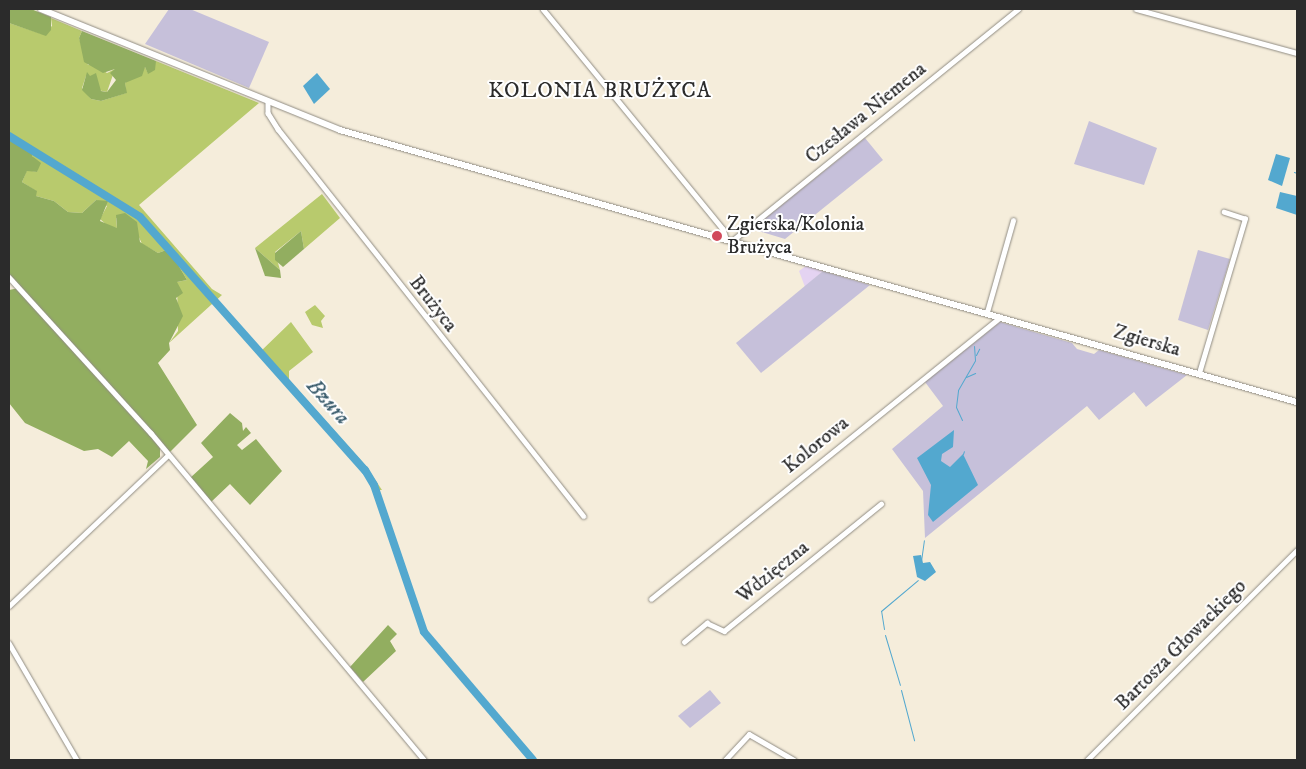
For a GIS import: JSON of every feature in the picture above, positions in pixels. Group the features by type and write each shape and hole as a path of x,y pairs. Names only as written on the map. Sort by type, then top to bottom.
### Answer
{"main road":[{"name":"Zgierska","path":"41,9 267,104 340,130 987,312 1297,402"}],"street":[{"path":"543,9 724,229 726,238"},
{"name":"Czesława Niemena","path":"733,240 1018,9"},
{"path":"1136,9 1297,54"},
{"name":"Brużyca","path":"267,104 278,129 409,299 584,516"},
{"path":"1199,373 1245,219 1224,212"},
{"path":"987,312 1013,221"},
{"path":"9,277 168,455 424,760"},
{"name":"Kolorowa","path":"651,599 1001,316"},
{"path":"9,606 168,455"},
{"name":"Wdzięczna","path":"684,642 707,623 724,631 881,504"},
{"name":"Bartosza Głowackiego","path":"1087,760 1297,550"},
{"path":"9,642 77,760"},
{"path":"725,760 749,734 794,760"}],"shaded area":[{"path":"169,9 190,9 269,42 249,88 145,44"},
{"path":"1089,121 1157,148 1144,185 1074,164"},
{"path":"865,138 883,160 785,239 752,229"},
{"path":"1198,250 1230,259 1208,330 1178,320"},
{"path":"806,266 823,271 805,287 799,271"},
{"path":"823,271 870,285 761,373 736,343"},
{"path":"1000,322 1072,343 1077,349 1094,354 1099,350 1187,375 1146,407 1134,392 1099,420 1087,406 925,538 923,491 892,449 943,406 925,382"},
{"path":"710,690 721,703 690,728 678,716"}],"green space":[{"path":"9,9 31,9 51,17 51,30 46,36 9,23"},
{"path":"51,18 82,31 79,38 88,65 94,64 107,73 115,69 107,92 98,90 94,78 86,76 82,88 91,99 101,101 126,93 125,83 145,67 148,73 156,61 259,103 139,205 212,289 222,295 169,343 178,331 177,282 187,280 169,249 158,253 142,244 130,217 116,218 117,228 109,227 100,219 107,206 96,200 82,213 68,212 54,201 36,196 36,191 22,182 27,170 37,172 38,164 32,156 34,152 9,136 9,23 42,34 52,26"},
{"path":"82,31 156,61 155,70 148,74 145,67 142,76 125,83 127,93 101,101 91,99 82,90 87,72 90,76 96,73 101,91 107,92 116,80 110,73 115,69 103,73 84,62 79,38"},
{"path":"9,136 35,152 32,156 41,163 37,172 27,171 22,182 37,191 36,196 54,201 68,212 82,213 96,200 108,201 100,221 117,228 116,215 125,213 137,222 140,242 158,253 169,249 187,280 177,282 183,293 176,298 183,316 169,343 170,350 158,363 197,425 169,453 164,447 160,449 160,457 146,469 148,461 129,441 112,457 98,449 84,451 25,423 9,403 9,290 19,288 9,277"},
{"path":"322,194 340,218 304,249 301,231 275,252 280,270 255,248"},
{"path":"301,231 304,249 283,267 275,260 275,253"},
{"path":"255,248 280,270 281,278 265,276"},
{"path":"315,305 325,316 321,321 323,328 312,325 305,312"},
{"path":"291,322 313,352 289,371 289,380 366,466 382,490 376,490 365,470 260,352"},
{"path":"230,413 242,423 243,431 246,427 251,433 237,445 242,450 256,439 282,471 250,505 230,484 210,503 190,478 213,457 201,443"},
{"path":"388,625 397,634 390,641 396,651 363,682 350,667"}],"water":[{"path":"317,73 330,89 314,104 303,86"},
{"path":"1276,154 1290,158 1282,186 1268,180"},
{"path":"1280,192 1297,196 1297,215 1276,208"},
{"path":"954,430 953,447 942,454 941,461 950,467 963,454 978,485 933,522 928,515 931,485 917,458"},
{"path":"921,555 923,563 930,562 936,572 925,581 917,577 913,556"}],"waterway":[{"name":"Bzura","path":"9,136 140,217 365,470 374,485 424,632 533,760"},
{"path":"962,420 956,407 958,390 975,360 974,346"},
{"path":"976,355 979,349"},
{"path":"966,377 975,373"},
{"path":"921,561 924,540"},
{"path":"884,629 881,611 918,580"},
{"path":"885,635 900,685"},
{"path":"901,690 914,740"}],"place":[{"name":"Zgierska/Kolonia Brużyca","path":"717,236"}],"district":[{"name":"KOLONIA BRUŻYCA","path":"600,91"}]}
